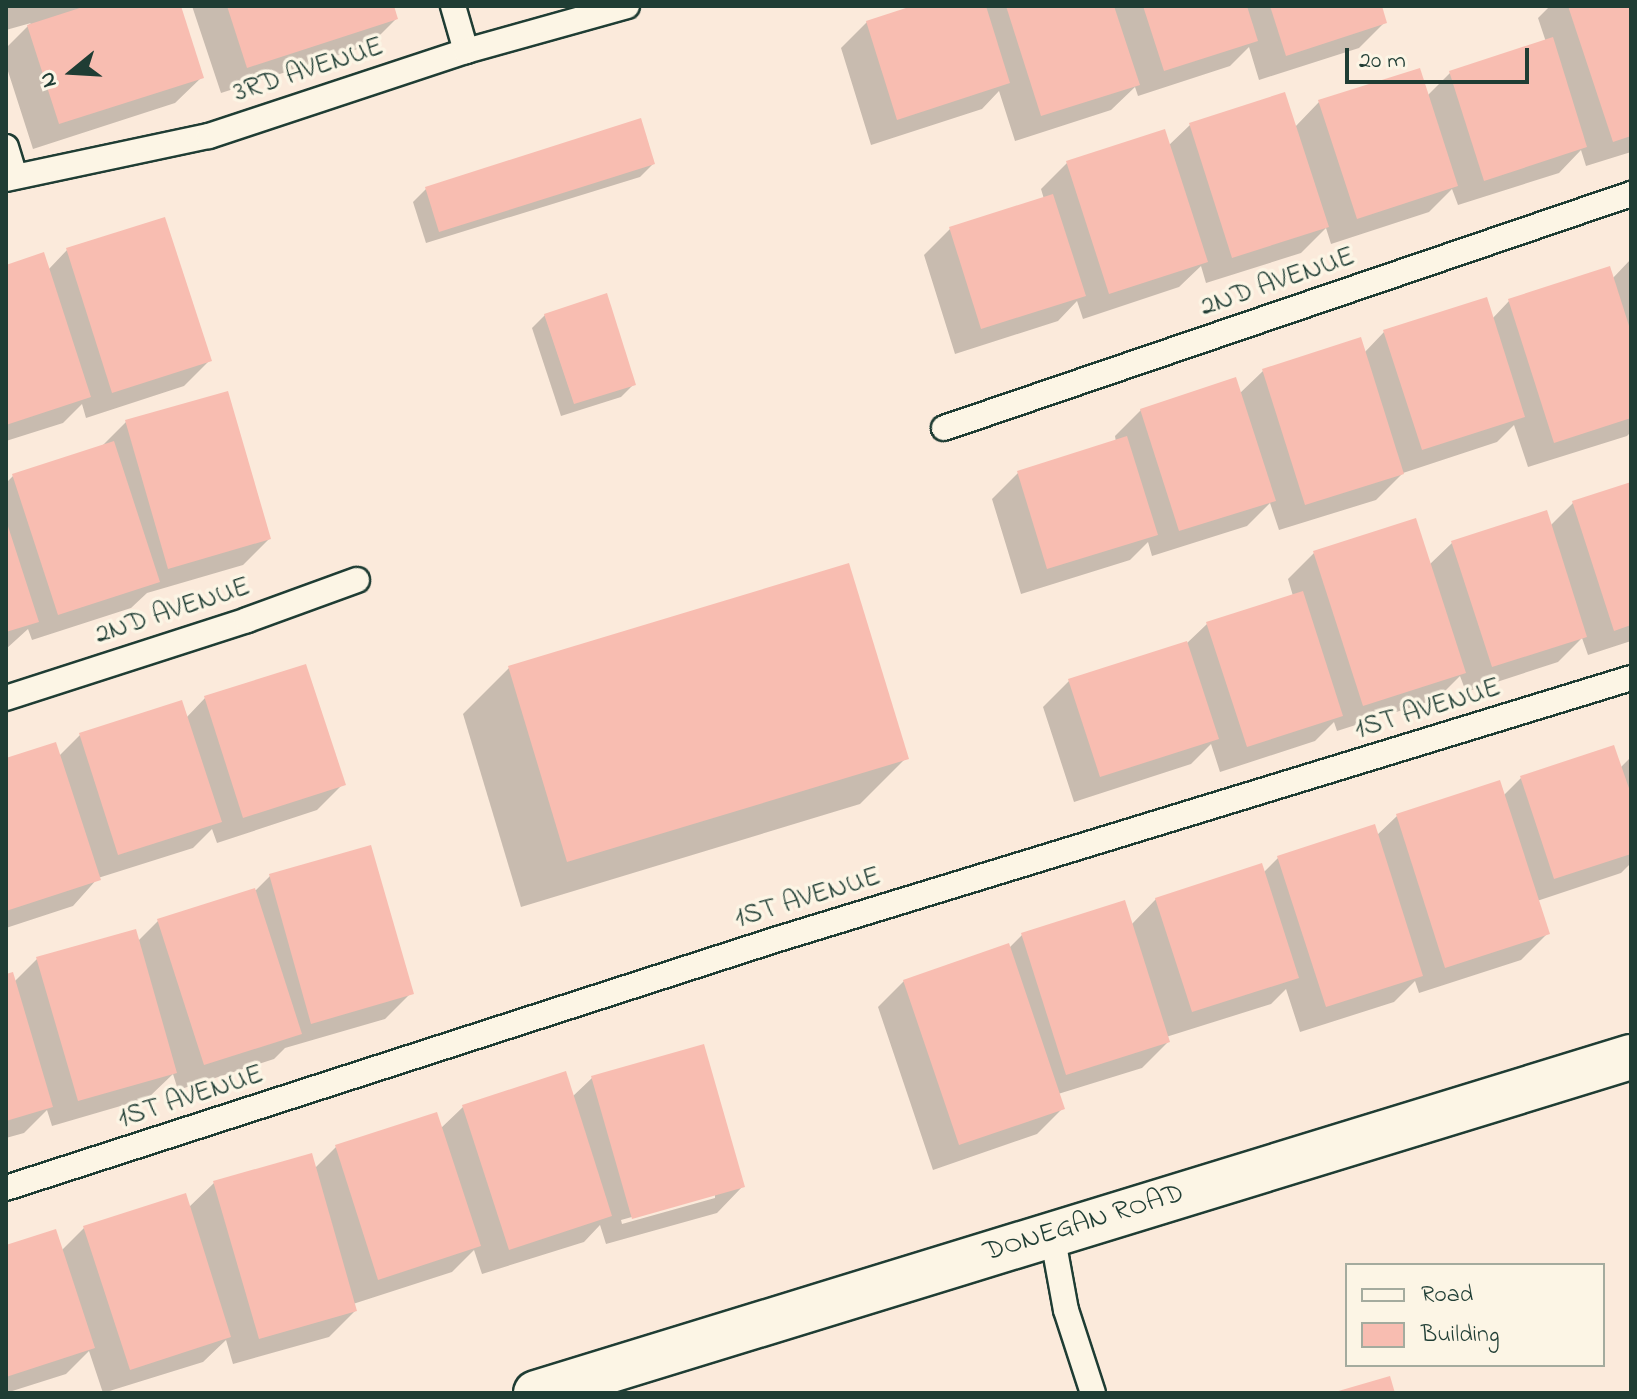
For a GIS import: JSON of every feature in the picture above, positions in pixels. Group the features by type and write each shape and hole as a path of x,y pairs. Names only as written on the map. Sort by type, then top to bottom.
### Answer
{"street":[{"name":"DONEGAN ROAD","path":"536,1393 1631,1057"}],"lane":[{"path":"453,6 466,51"},
{"name":"3RD AVENUE","path":"10,178 209,136 466,51 627,6"},
{"path":"6,147 10,178"},
{"name":"2ND AVENUE","path":"944,428 1631,194"},
{"name":"2ND AVENUE","path":"6,698 247,620 357,580"},
{"name":"1ST AVENUE","path":"6,1188 778,939 1631,678"},
{"path":"1052,1234 1066,1310 1093,1393"}],"building":[{"path":"86,6 181,6 204,78 59,124 27,25"},
{"path":"227,6 394,6 398,19 247,68"},
{"path":"912,6 986,6 1010,83 897,120 866,21"},
{"path":"1006,6 1114,6 1140,85 1041,116"},
{"path":"1143,6 1247,6 1258,41 1164,71"},
{"path":"1270,6 1382,6 1387,23 1286,56"},
{"path":"1568,6 1631,6 1631,136 1613,142"},
{"path":"1553,37 1587,147 1484,181 1449,71"},
{"path":"1420,68 1458,186 1357,219 1318,100"},
{"path":"1285,92 1329,227 1232,258 1189,123"},
{"path":"641,118 655,164 439,232 425,187"},
{"path":"1165,129 1208,262 1109,294 1066,161"},
{"path":"1053,194 1086,296 981,329 949,227"},
{"path":"165,217 212,361 112,393 66,248"},
{"path":"44,252 91,397 6,425 6,265"},
{"path":"1610,266 1631,332 1631,418 1554,443 1508,299"},
{"path":"607,293 636,385 574,404 544,314"},
{"path":"1487,297 1525,417 1422,450 1383,330"},
{"path":"1361,337 1404,474 1305,505 1262,369"},
{"path":"1236,377 1276,501 1179,531 1140,409"},
{"path":"228,391 271,539 168,569 125,420"},
{"path":"1127,436 1158,535 1047,569 1017,471"},
{"path":"114,441 160,582 58,615 12,474"},
{"path":"1631,482 1631,625 1614,631 1572,501"},
{"path":"1547,510 1587,637 1492,667 1451,541"},
{"path":"1416,518 1466,673 1363,706 1313,551"},
{"path":"6,520 39,622 6,632"},
{"path":"849,563 909,759 567,862 508,666"},
{"path":"1303,591 1343,716 1247,747 1206,622"},
{"path":"1187,641 1219,739 1100,777 1068,679"},
{"path":"306,664 346,785 243,818 204,696"},
{"path":"182,700 222,822 118,855 79,733"},
{"path":"56,742 101,880 6,911 6,758"},
{"path":"1614,745 1631,794 1631,854 1554,879 1520,776"},
{"path":"1500,780 1550,934 1445,968 1396,814"},
{"path":"1375,824 1423,976 1326,1007 1277,856"},
{"path":"371,845 414,994 311,1024 269,874"},
{"path":"1262,863 1299,978 1192,1012 1155,898"},
{"path":"255,888 302,1034 204,1065 157,919"},
{"path":"1125,900 1170,1042 1066,1075 1021,933"},
{"path":"136,929 177,1073 78,1101 36,957"},
{"path":"1009,943 1065,1109 959,1145 903,980"},
{"path":"13,972 53,1107 6,1121 6,974"},
{"path":"704,1044 745,1187 632,1219 591,1076"},
{"path":"566,1071 612,1216 509,1250 462,1105"},
{"path":"437,1112 481,1246 378,1280 335,1145"},
{"path":"312,1153 357,1311 259,1339 213,1181"},
{"path":"186,1193 231,1337 130,1370 83,1226"},
{"path":"56,1229 95,1348 6,1377 6,1245"},
{"path":"1390,1376 1395,1393 1335,1393 1335,1392"}]}
